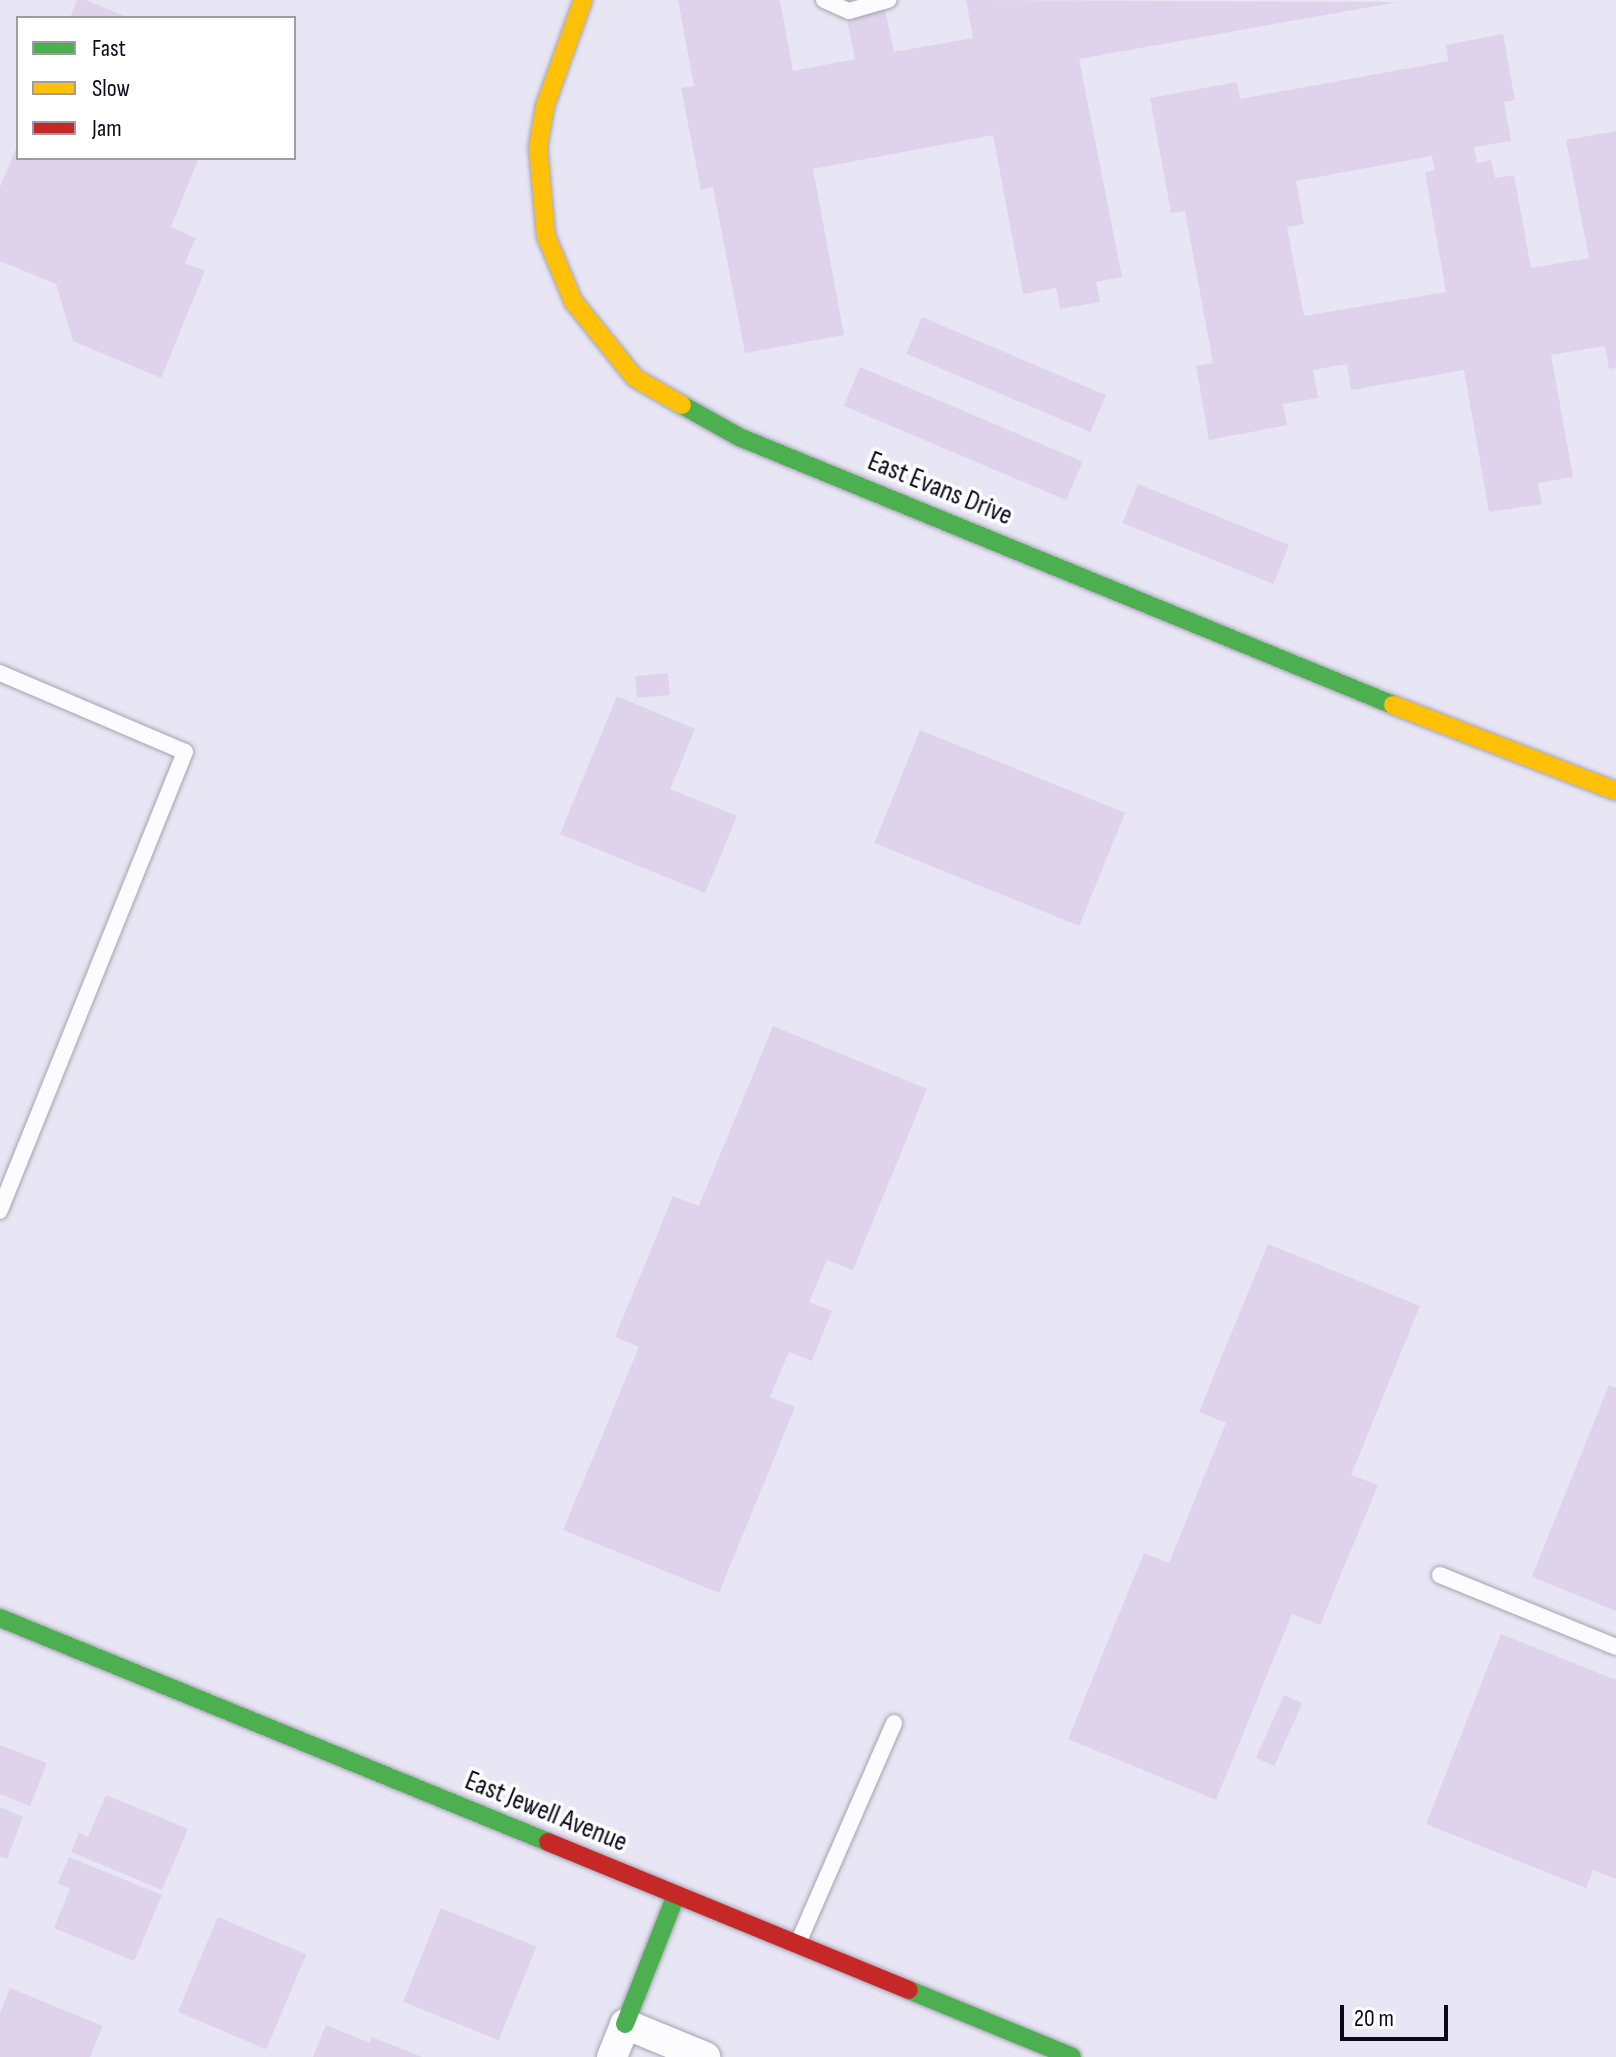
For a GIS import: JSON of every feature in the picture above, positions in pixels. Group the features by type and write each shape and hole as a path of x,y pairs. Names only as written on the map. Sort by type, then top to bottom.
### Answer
{"street":[{"name":"East Evans Drive","path":"583,0 545,106 538,147 540,203 546,236 573,301 635,378 739,437 1543,766 1616,791"},
{"name":"East Jewell Avenue","path":"0,1618 1072,2057"},
{"path":"612,2057 676,1895"},
{"path":"625,2024 705,2057"}],"lane":[{"path":"824,0 849,11 888,0"},
{"path":"0,673 185,752 0,1211"},
{"path":"1440,1575 1616,1647"},
{"path":"798,1945 894,1723"}],"building":[{"path":"77,0 86,0 124,16 71,16"},
{"path":"678,0 780,0 793,71 855,59 843,0 883,0 894,52 973,38 966,0 1398,2 1079,59 1122,277 1096,282 1100,302 1060,309 1056,288 1023,294 993,135 813,169 844,335 745,353 713,187 701,190 681,88 694,86"},
{"path":"1503,34 1515,100 1504,102 1511,141 1474,147 1477,163 1491,160 1495,178 1514,175 1531,268 1589,258 1566,140 1616,131 1616,368 1609,369 1605,346 1551,355 1573,477 1538,483 1542,504 1489,512 1464,370 1351,390 1347,364 1313,370 1318,398 1283,404 1287,425 1209,440 1196,366 1213,363 1185,211 1171,213 1150,98 1237,82 1240,99 1448,61 1446,45","holes":["1432,156 1435,170 1425,172 1446,292 1304,316 1287,227 1304,224 1296,181"]},
{"path":"16,149 16,160 198,160 171,227 196,238 185,263 205,271 161,378 73,341 56,284 0,261 0,187"},
{"path":"922,317 1106,395 1090,432 906,354"},
{"path":"860,367 1083,462 1066,500 844,406"},
{"path":"1138,484 1289,545 1273,584 1122,523"},
{"path":"668,673 670,695 637,698 635,676"},
{"path":"617,696 695,729 670,789 737,816 705,893 560,834"},
{"path":"920,730 1125,813 1079,926 874,843"},
{"path":"773,1026 927,1089 853,1270 827,1260 809,1302 832,1311 812,1361 789,1352 770,1397 795,1407 719,1593 563,1530 639,1347 615,1337 673,1196 699,1206"},
{"path":"1268,1244 1420,1306 1351,1475 1378,1485 1320,1625 1292,1614 1216,1800 1068,1739 1144,1553 1169,1563 1226,1423 1199,1412"},
{"path":"1609,1385 1616,1388 1616,1611 1532,1577"},
{"path":"1501,1634 1616,1680 1616,1879 1593,1870 1586,1888 1426,1824"},
{"path":"1284,1695 1302,1703 1274,1766 1256,1758"},
{"path":"0,1745 47,1763 30,1806 0,1794"},
{"path":"106,1795 188,1829 162,1890 71,1852 79,1833 88,1837"},
{"path":"0,1807 23,1817 7,1859 0,1856"},
{"path":"69,1857 162,1895 134,1961 54,1928 70,1889 58,1883"},
{"path":"441,1908 536,1947 499,2040 403,2002"},
{"path":"218,1917 306,1955 266,2049 178,2012"},
{"path":"10,1988 103,2026 90,2057 0,2057 0,2013"},
{"path":"326,2025 370,2043 372,2037 422,2057 313,2057"}],"traffic: fast":[{"path":"682,405 739,437 1393,705"},
{"path":"0,1618 548,1842"},
{"path":"625,2024 676,1895"},
{"path":"909,1990 1072,2057"}],"traffic: slow":[{"path":"583,0 545,106 538,147 546,236 573,301 635,378 682,405"},
{"path":"1393,705 1616,791"}],"traffic: jam":[{"path":"548,1842 909,1990"}]}
